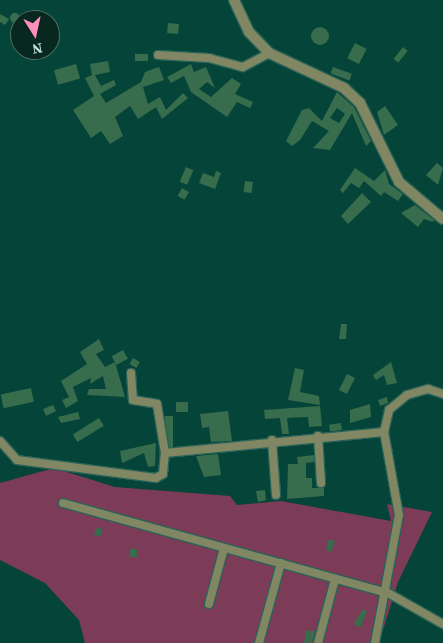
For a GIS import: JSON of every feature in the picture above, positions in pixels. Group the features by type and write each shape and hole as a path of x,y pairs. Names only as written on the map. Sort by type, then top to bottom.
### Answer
{"street":[{"path":"234,0 249,32 269,53 344,88 360,103 398,182 443,219"},
{"path":"158,55 209,58 243,67 269,53"},
{"path":"0,441 17,460 156,478 163,474 164,453 157,404 132,400 131,373"},
{"path":"375,643 388,593 399,515 384,432 390,410 406,395 428,389 443,394"},
{"path":"164,453 272,440 384,432"},
{"path":"318,436 321,483"},
{"path":"272,440 276,495"},
{"path":"63,503 388,593 443,624"},
{"path":"209,604 224,548"},
{"path":"259,643 281,564"},
{"path":"318,643 335,579"}],"shaded area":[{"path":"54,468 115,487 230,496 237,505 281,501 391,521 387,504 432,512 398,582 379,643 85,643 79,620 45,583 0,560 0,483"}],"building":[{"path":"0,14 9,19 5,25 0,22"},
{"path":"168,23 179,24 178,34 167,33"},
{"path":"320,27 326,30 329,36 326,42 320,45 314,42 311,36 314,30"},
{"path":"355,43 367,49 359,64 347,58"},
{"path":"403,47 408,51 398,62 394,59"},
{"path":"135,54 148,54 148,61 135,61"},
{"path":"108,61 110,72 95,75 101,86 114,80 116,85 100,94 106,103 141,82 145,72 159,67 164,80 143,87 148,104 160,97 166,110 183,93 188,98 162,119 156,107 138,119 130,106 115,117 123,136 110,144 101,131 91,138 73,110 94,96 85,78 92,75 90,64"},
{"path":"76,64 80,78 58,85 54,70"},
{"path":"191,64 194,72 206,67 215,88 207,82 199,89 211,97 232,78 241,84 235,94 253,102 250,108 237,102 227,117 191,92 184,76 171,83 167,77"},
{"path":"333,67 352,74 349,80 331,74"},
{"path":"337,92 354,107 371,141 366,146 352,113 330,150 313,148 329,131 312,121 300,140 292,146 286,141 302,110 309,108 322,121","holes":["337,108 345,114 339,123 330,118"]},
{"path":"385,106 398,125 384,135 377,112"},
{"path":"437,163 443,168 438,185 426,175"},
{"path":"186,167 193,170 187,185 180,182"},
{"path":"355,168 374,181 385,170 389,184 403,194 398,201 384,192 381,196 364,181 359,188 351,183 343,193 340,190"},
{"path":"216,171 221,173 215,189 199,183 203,173 214,177"},
{"path":"245,181 253,182 252,193 244,192"},
{"path":"182,188 189,192 184,200 178,196"},
{"path":"362,193 371,202 348,224 341,216"},
{"path":"415,205 434,220 433,222 424,219 418,227 401,213"},
{"path":"341,324 347,324 346,339 339,339"},
{"path":"99,339 104,350 96,354 105,367 115,362 125,397 87,395 89,389 106,389 103,376 90,384 91,378 73,387 78,401 66,408 62,400 69,397 61,381 87,364 80,352"},
{"path":"123,350 128,359 116,365 112,356"},
{"path":"133,358 140,362 136,368 130,364"},
{"path":"391,362 397,383 387,385 384,375 376,380 373,375"},
{"path":"295,368 304,370 300,392 319,396 320,405 288,400"},
{"path":"347,374 355,378 347,394 339,390"},
{"path":"31,388 34,402 4,408 1,394"},
{"path":"387,397 388,403 380,406 378,400"},
{"path":"176,402 188,402 188,412 176,412"},
{"path":"370,404 371,417 350,423 350,410"},
{"path":"53,405 56,411 46,416 43,409"},
{"path":"320,406 322,426 309,427 308,417 287,418 289,434 282,434 280,418 265,419 264,410"},
{"path":"228,411 232,441 211,442 209,427 202,428 200,414"},
{"path":"78,412 80,419 61,423 58,417"},
{"path":"165,416 173,416 173,447 165,447"},
{"path":"99,418 104,426 77,442 73,434"},
{"path":"341,423 342,430 330,432 329,425"},
{"path":"156,443 155,466 148,467 144,453 122,463 120,451"},
{"path":"218,454 221,475 204,477 196,456"},
{"path":"314,455 314,462 306,463 306,478 312,478 312,488 324,488 324,496 287,499 288,464 298,464 297,457"},
{"path":"265,490 266,500 258,502 256,491"},
{"path":"97,527 103,530 100,537 94,535"},
{"path":"328,540 335,541 331,552 326,550"},
{"path":"130,549 137,549 137,557 130,557"},
{"path":"363,609 367,612 360,628 354,624"},
{"path":"306,631 315,631 312,643 304,643"}]}
